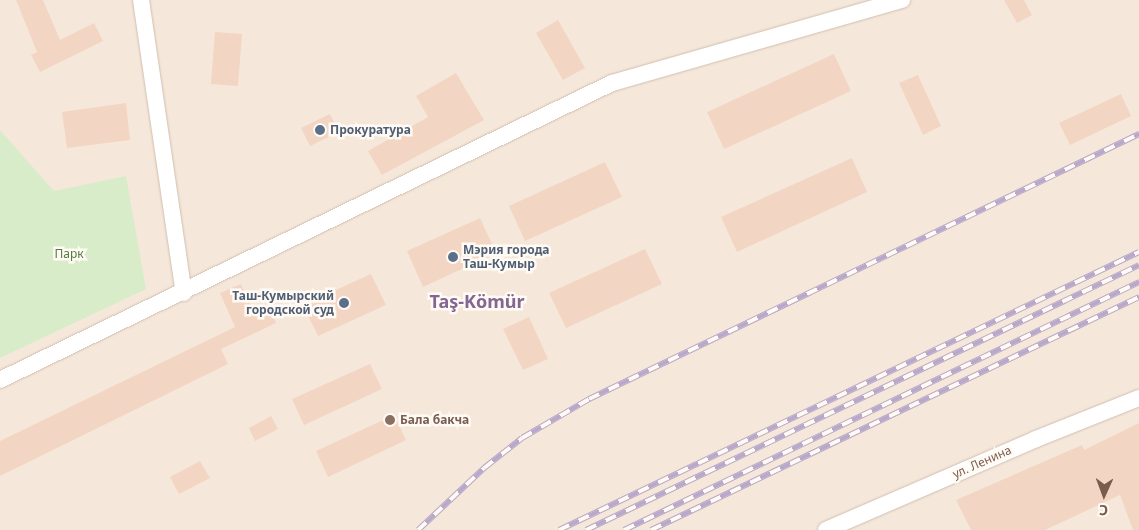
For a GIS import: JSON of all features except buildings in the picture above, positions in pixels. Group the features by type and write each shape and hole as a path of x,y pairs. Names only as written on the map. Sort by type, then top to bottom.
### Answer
{"street":[{"path":"141,0 184,293"},
{"path":"0,380 184,293 612,82 902,0"},
{"name":"ул. Ленина","path":"826,530 1036,439 1139,398"}],"shaded area":[{"name":"Taş-Kömür","path":"0,0 1139,0 1139,530 0,530"}],"green space":[{"name":"Парк","path":"0,130 54,191 126,176 146,289 0,358"}],"railway":[{"path":"418,530 484,468 522,438 589,399 1139,134"},
{"path":"559,530 1139,252"},
{"path":"586,530 1139,265"},
{"path":"624,530 1139,282"},
{"path":"651,530 1139,297"}],"place":[{"name":"Прокуратура","path":"320,130"},
{"name":"Мэрия города Таш-Кумыр","path":"453,257"},
{"name":"Таш-Кумырский городской суд","path":"344,303"},
{"name":"Бала бакча","path":"390,420"}],"district":[{"name":"Taş-Kömür","path":"477,301"}]}
